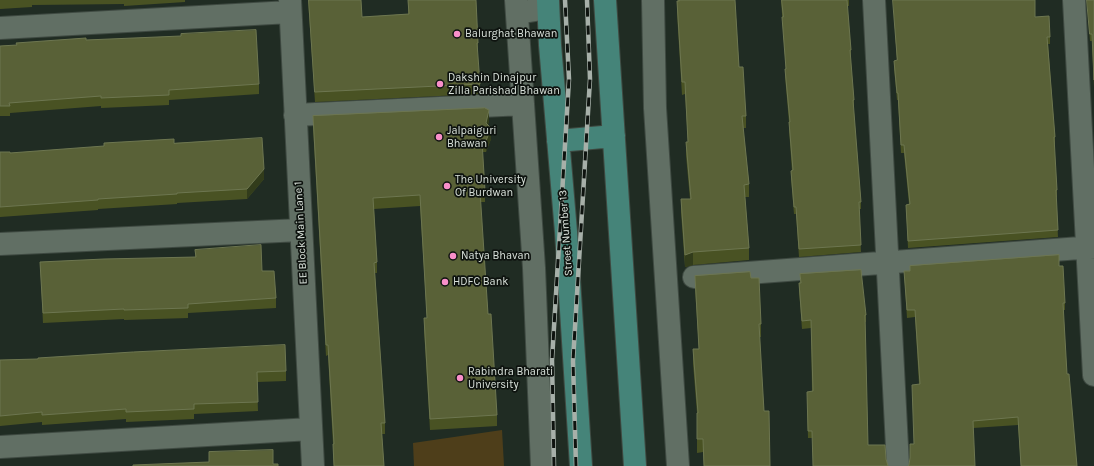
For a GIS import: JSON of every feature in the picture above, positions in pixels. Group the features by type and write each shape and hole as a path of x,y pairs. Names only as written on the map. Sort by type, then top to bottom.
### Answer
{"main road":[{"path":"605,0 635,466"},
{"name":"Street Number 13","path":"548,4 550,45 566,232 581,466"},
{"path":"558,141 614,136"}],"street":[{"path":"653,0 655,108 678,466"},
{"path":"874,0 898,466"},
{"path":"1074,0 1090,247 1094,375"},
{"path":"542,466 534,268 516,7 548,4"},
{"path":"0,28 290,6"},
{"name":"EE Block Main Lane 1","path":"290,6 313,466"},
{"path":"295,115 523,104"},
{"path":"0,244 301,230"},
{"path":"694,277 1090,247"},
{"path":"0,447 311,429"}],"shaded area":[{"path":"502,430 504,466 414,466 413,443"}],"building":[{"path":"309,0 361,0 362,17 409,14 408,0 476,0 480,84 315,92"},
{"path":"735,0 739,67 743,67 746,116 742,116 749,184 744,185 749,248 693,252 685,255 681,199 691,199 686,142 688,142 685,82 682,82 677,1"},
{"path":"782,0 847,0 861,202 859,202 861,245 799,249 796,207 794,207 791,171 793,170 785,69"},
{"path":"893,0 1035,0 1035,17 1049,16 1050,37 1047,37 1055,137 1058,230 908,241 906,205 910,204 904,145 901,145 898,93 894,61 897,60"},
{"path":"1087,0 1094,0 1094,80 1092,34 1090,34"},
{"path":"256,30 259,84 169,90 169,95 101,98 101,96 9,103 10,106 0,106 0,46 17,45 16,43 86,38 86,40 181,36 181,34"},
{"path":"485,108 489,110 486,123 491,128 486,141 482,141 485,191 480,191 488,314 491,314 497,415 430,419 424,318 427,318 420,195 373,198 377,262 374,263 385,423 381,423 384,466 334,466 334,444 328,345 326,345 313,116"},
{"path":"262,138 264,169 247,189 0,207 0,152 10,153 104,146 104,143 174,139 174,143"},
{"path":"261,245 262,271 274,271 276,298 188,304 188,308 124,309 43,313 40,262 196,257 195,250"},
{"path":"1059,255 1059,266 1063,266 1065,303 1063,303 1067,374 1069,374 1077,466 1021,466 1018,417 973,421 975,466 908,466 910,458 910,444 914,444 912,385 920,384 915,310 907,310 904,271 910,271 910,266"},
{"path":"861,270 866,315 868,445 885,445 888,466 813,466 812,431 808,431 807,392 813,391 811,320 802,321 799,283 801,283 800,274"},
{"path":"750,272 751,278 759,278 761,324 759,324 764,411 769,411 770,466 704,466 703,439 697,439 698,413 693,349 699,349 695,276"},
{"path":"285,345 286,371 257,372 258,402 194,404 194,409 126,412 126,409 42,415 42,412 0,416 0,360"},
{"path":"273,450 273,464 278,464 278,466 133,466 209,462 209,452"}],"railway":[{"path":"554,466 552,360 569,79 565,0"},
{"path":"576,466 573,361 590,79 587,0"}],"place":[{"name":"Balurghat Bhawan","path":"457,34"},
{"name":"Dakshin Dinajpur Zilla Parishad Bhawan","path":"440,84"},
{"name":"Jalpaiguri Bhawan","path":"439,137"},
{"name":"The University Of Burdwan","path":"447,186"},
{"name":"Natya Bhavan","path":"453,256"},
{"name":"HDFC Bank","path":"445,282"},
{"name":"Rabindra Bharati University","path":"460,378"}]}
